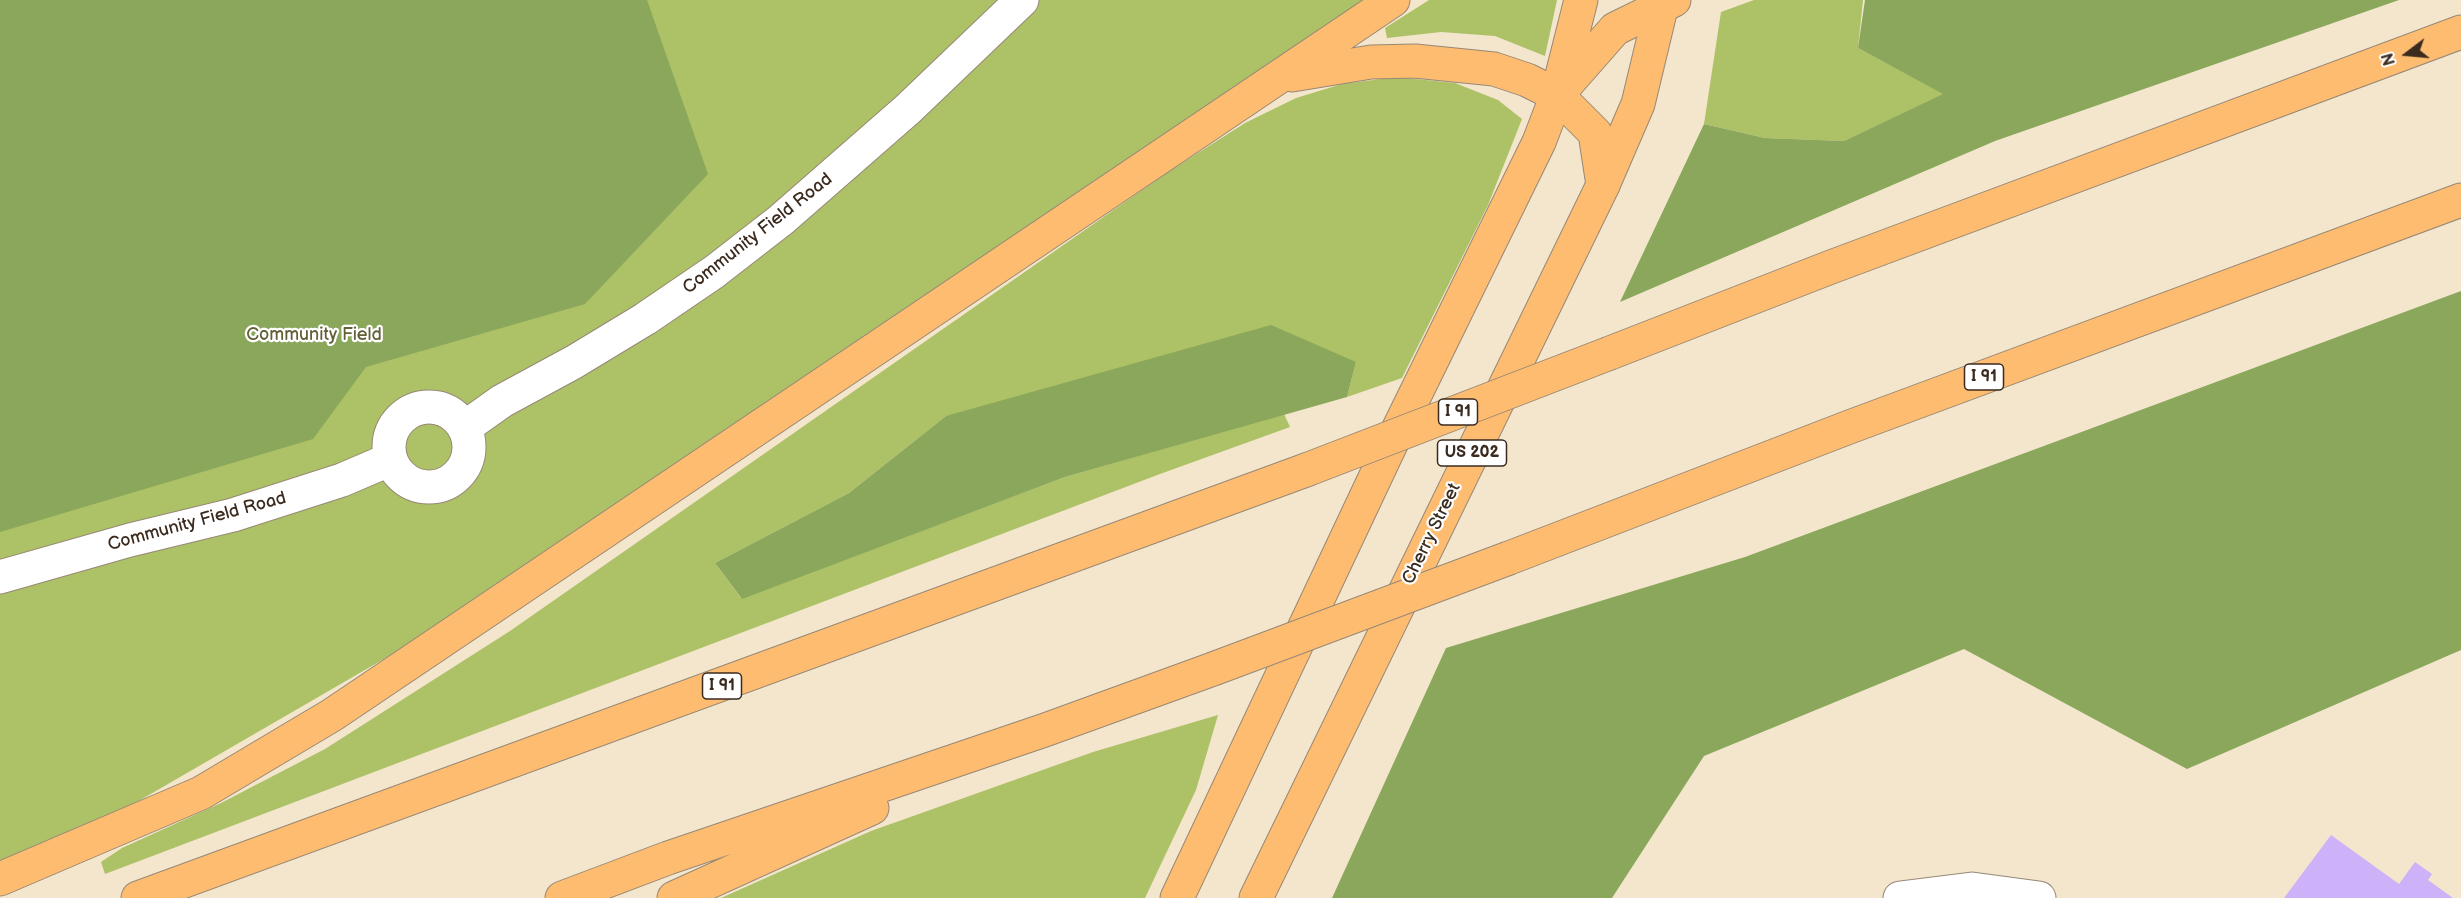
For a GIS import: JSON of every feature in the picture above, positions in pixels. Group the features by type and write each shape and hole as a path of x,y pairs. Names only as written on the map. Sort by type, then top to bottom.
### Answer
{"main road":[{"path":"0,879 201,793 332,715 1393,0"},
{"path":"1177,898 1390,446 1520,183 1557,95 1581,0"},
{"path":"1557,95 1615,29 1667,1"},
{"name":"Cherry Street","path":"1256,898 1603,185 1638,104 1667,1"},
{"name":"I 91","path":"138,898 1306,470 1842,262 2461,32"},
{"path":"1281,77 1371,62 1415,61 1494,69 1527,80 1557,95 1595,133 1603,185"},
{"name":"I 91","path":"562,898 668,858 1046,730 1213,669 1863,422 2461,200"},
{"path":"674,898 1046,730"}],"lane":[{"name":"Community Field Road","path":"464,428 501,401 574,362 645,319 714,272 773,227 908,110 1022,0"},
{"path":"429,406 439,408 458,419 464,428 468,438 467,460 462,470 445,484 434,487 413,484 396,469 391,459 390,438 400,419 408,412 429,406"},
{"name":"Community Field Road","path":"0,577 250,509 342,480 391,459"},
{"path":"1900,898 1972,889 2039,898"}],"green space":[{"path":"0,0 647,0 708,174 585,304 366,367 313,439 0,532"},
{"name":"Community Field","path":"426,0 1367,0 617,524 16,872 0,877 0,67"},
{"path":"1429,0 1557,0 1545,56 1495,36 1441,32 1387,38 1385,28"},
{"path":"1754,0 1863,0 1858,48 1944,94 1844,141 1765,138 1704,124 1721,12"},
{"path":"1865,0 2399,0 1995,141 1620,302 1704,124 1765,138 1844,141 1943,94 1858,48"},
{"path":"1396,77 1455,83 1498,100 1522,119 1488,205 1402,378 1347,397 1356,362 946,416 849,493 715,563 741,598 1065,477 1284,414 1290,427 1160,474 105,874 101,862 122,848 221,803 325,749 510,631 1168,172 1245,123 1296,98 1342,84"},
{"path":"2461,291 2461,650 2187,769 1964,649 1704,756 1612,898 1332,898 1446,648 1745,557"},
{"path":"1271,325 1356,362 1347,397 1065,477 742,599 715,563 849,493 946,416"},
{"path":"1218,715 1196,790 1145,898 721,898 871,831 1093,752"}],"building":[{"path":"2331,835 2399,884 2415,862 2432,874 2428,880 2453,898 2284,898"}]}
